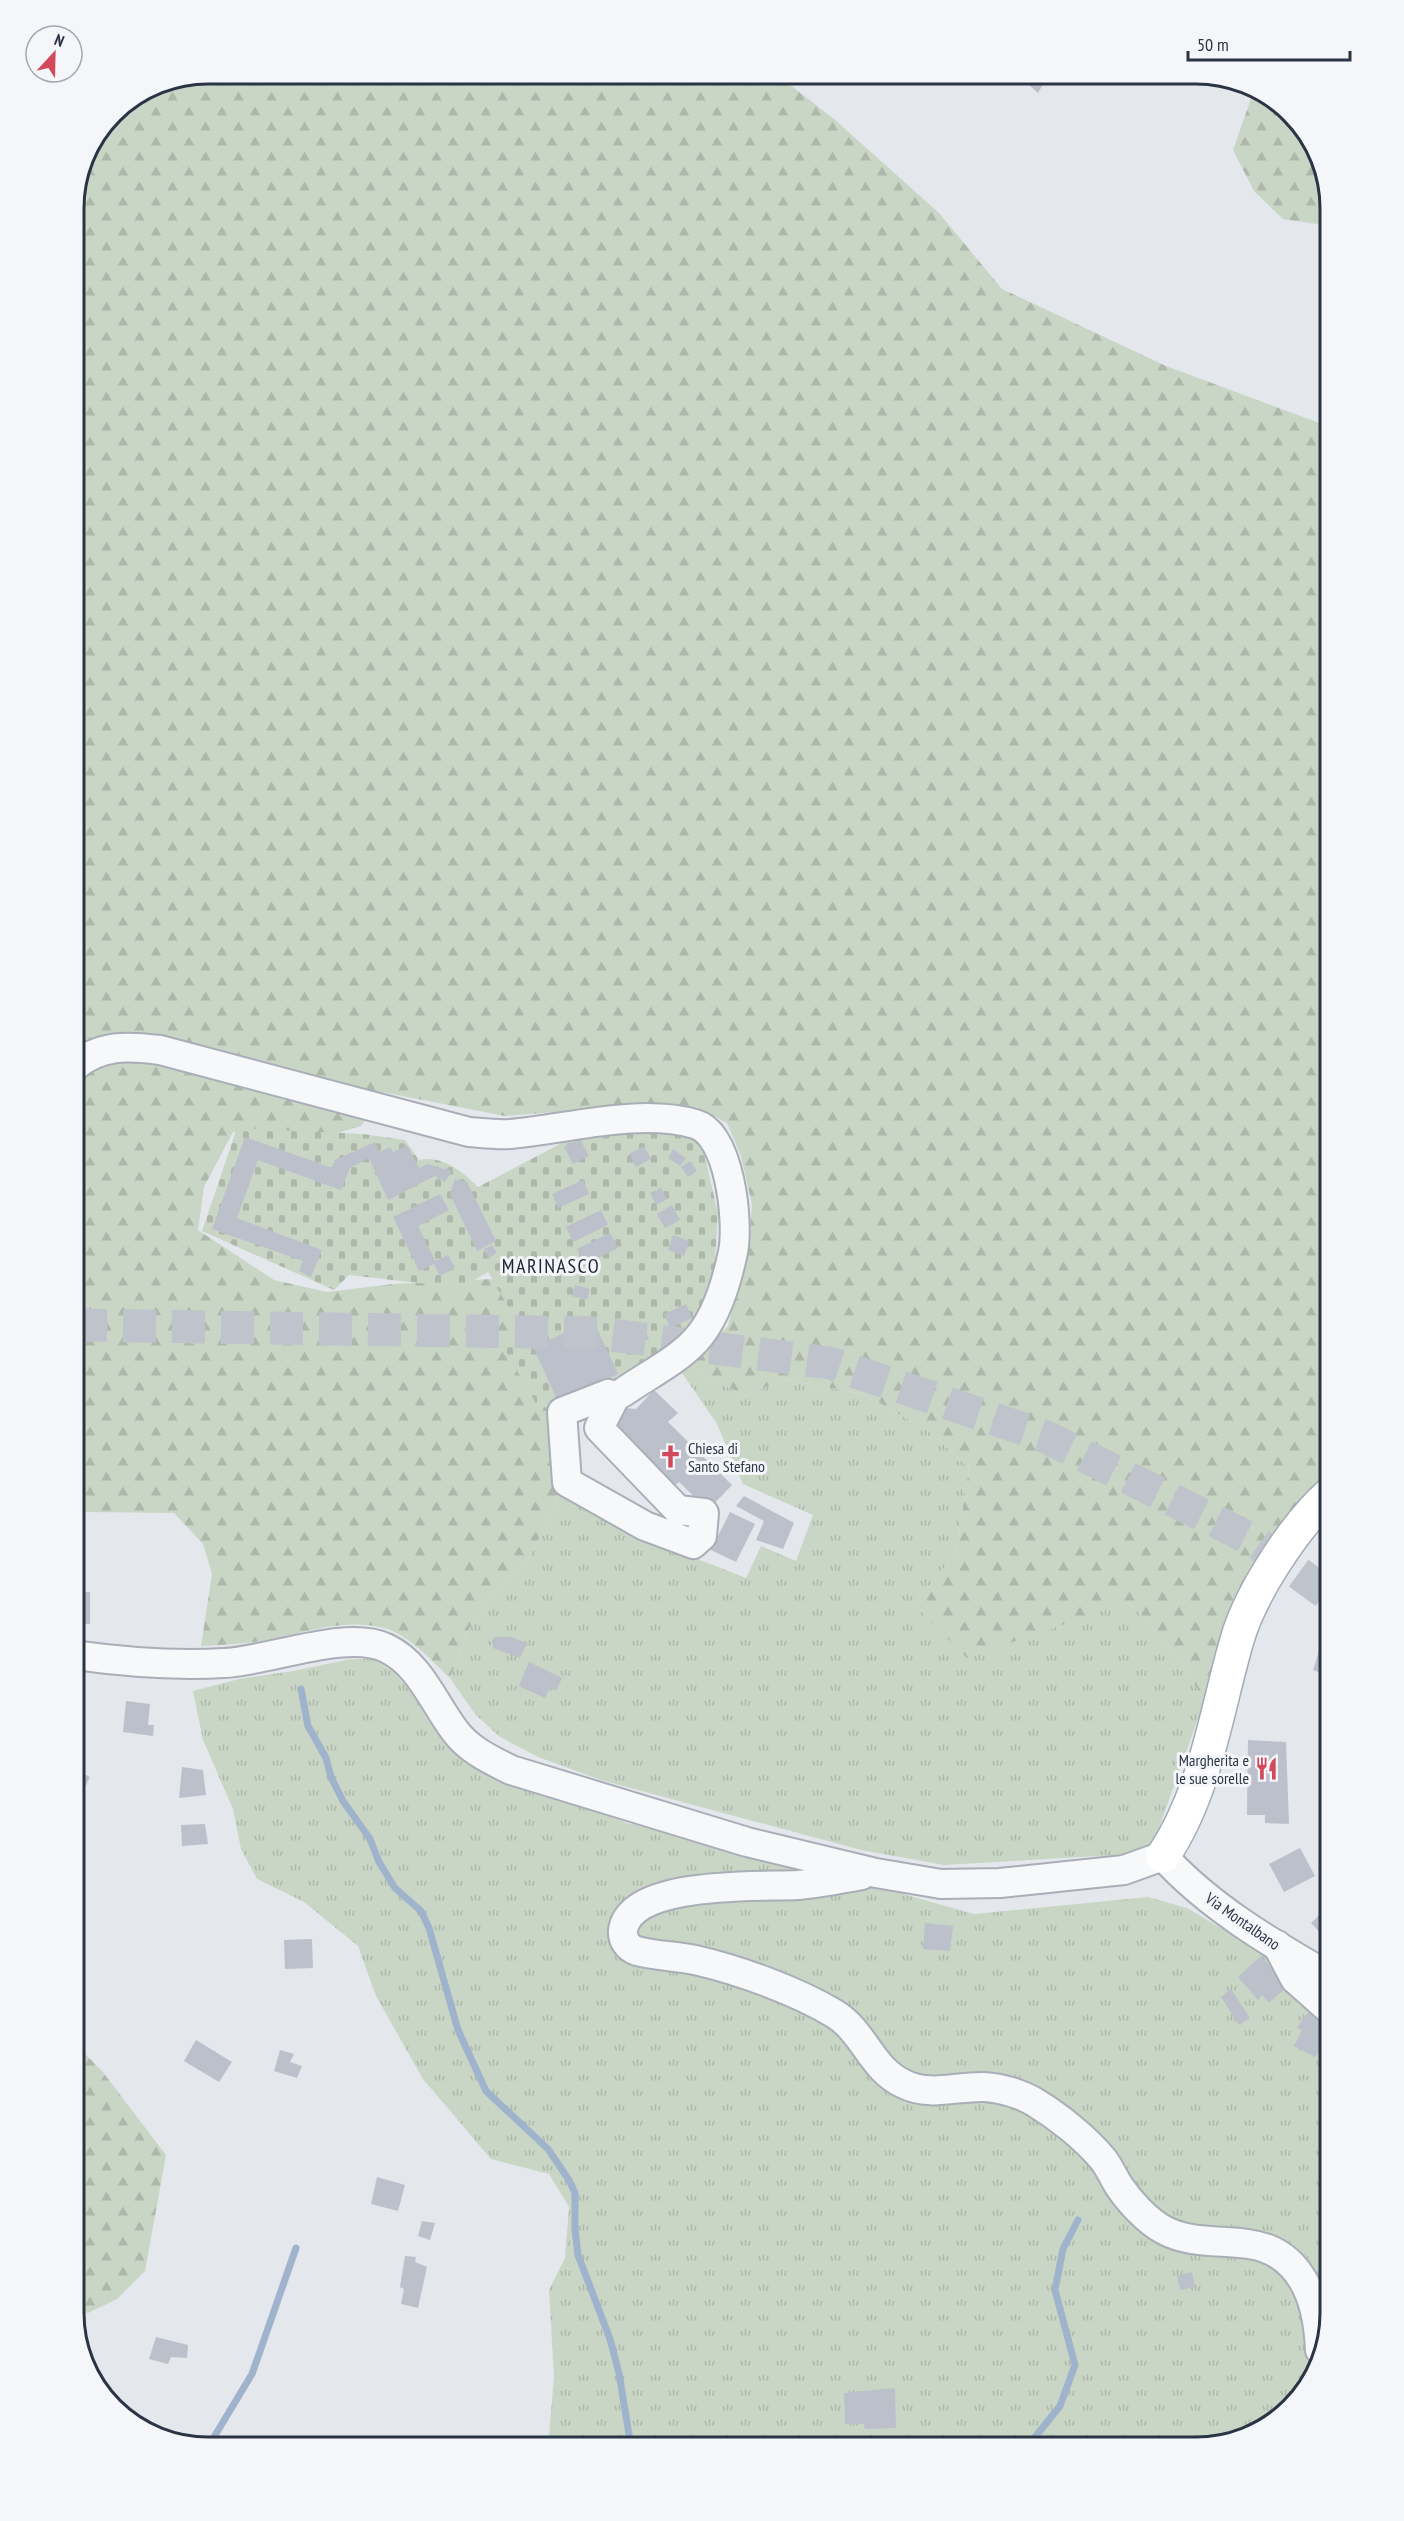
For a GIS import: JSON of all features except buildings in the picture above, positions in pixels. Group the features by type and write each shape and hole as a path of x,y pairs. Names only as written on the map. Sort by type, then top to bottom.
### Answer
{"main road":[{"path":"1163,1856 1177,1834 1193,1796 1212,1741 1237,1638 1250,1605 1302,1526 1320,1505"}],"street":[{"path":"84,1061 105,1048 130,1047 160,1050 469,1132 507,1134 642,1120 670,1120 698,1125 714,1137 726,1166 734,1214 731,1259 712,1317 696,1340 615,1393 562,1412 567,1482 645,1526 693,1544 702,1536 704,1513 678,1510 599,1428 615,1393"},
{"path":"84,1656 136,1664 224,1663 249,1661 337,1643 374,1643 405,1659 421,1679 456,1733 476,1752 511,1770 747,1842 876,1873 941,1884 1000,1883 1124,1870 1163,1856"},
{"name":"Via Montalbano","path":"1163,1856 1196,1888 1277,1945 1320,1971"},
{"path":"876,1873 801,1885 690,1891 644,1904 626,1923 624,1936 628,1946 637,1951 697,1961 779,1988 836,2015 855,2030 876,2064 905,2085 934,2092 985,2087 1009,2092 1035,2102 1091,2146 1104,2160 1131,2202 1162,2229 1199,2241 1247,2244 1270,2249 1283,2255 1303,2278 1314,2314 1318,2336"},
{"path":"1277,1945 1295,1979 1320,2001"}],"green space":[{"path":"200,84 789,84 834,119 939,213 1002,289 1166,366 1320,423 1320,1484 1281,1524 1237,1595 1204,1702 1188,1673 1170,1648 1128,1602 967,1658 914,1605 956,1553 969,1468 930,1432 864,1394 783,1379 746,1396 688,1367 728,1326 748,1250 752,1205 741,1156 727,1123 697,1107 655,1104 505,1116 382,1092 361,1126 321,1138 233,1132 204,1187 198,1230 274,1280 327,1292 393,1284 492,1279 517,1304 551,1405 562,1489 531,1555 496,1590 468,1630 450,1678 403,1636 394,1631 369,1625 338,1625 261,1641 201,1646 212,1574 203,1544 174,1513 85,1512 84,200 93,160 120,120 139,105 160,93"},
{"path":"1251,97 1265,105 1289,126 1311,160 1318,183 1320,225 1283,219 1254,191 1233,150"},
{"path":"608,1119 659,1125 702,1144 718,1214 713,1292 698,1345 550,1410 541,1412 505,1350 524,1334 488,1272 461,1288 349,1275 334,1290 202,1231 237,1128 363,1134 405,1140 419,1160 444,1162 478,1187"},
{"path":"688,1367 746,1396 783,1379 864,1394 930,1432 969,1468 956,1553 914,1605 1128,1602 1151,1625 1180,1660 1204,1702 1150,1853 944,1865 861,1850 601,1780 538,1757 500,1737 475,1714 450,1678 468,1630 496,1590 531,1555 562,1489 575,1505 632,1533 746,1578 761,1546 796,1561 813,1515 743,1484 717,1424 682,1373"},
{"path":"351,1659 373,1659 393,1672 409,1689 431,1724 477,1770 518,1781 627,1823 821,1871 974,1914 1148,1897 1187,1908 1320,1987 1320,2313 1316,2345 1299,2382 1284,2401 1258,2420 1244,2428 1213,2436 549,2437 554,2377 549,2290 565,2258 569,2207 549,2174 491,2159 423,2079 376,1996 358,1946 304,1902 257,1879 241,1849 233,1809 203,1740 193,1691 239,1679"},
{"path":"84,2053 102,2071 166,2155 145,2271 117,2299 88,2313 84,2312"}],"waterway":[{"path":"301,1689 308,1726 326,1758 331,1777 343,1801 370,1839 379,1862 395,1888 421,1911 429,1928 458,2030 486,2091 548,2149 575,2193 578,2255 610,2339 619,2373 629,2437"},
{"path":"1035,2437 1060,2406 1075,2365 1055,2290 1063,2249 1078,2220"},
{"path":"214,2437 252,2374 296,2248"}],"tunnel":[{"path":"84,1325 597,1333 830,1363 1044,1436 1253,1540 1320,1589"}],"place":[{"name":"Chiesa di Santo Stefano","path":"670,1457"},
{"name":"Margherita e le sue sorelle","path":"1267,1769"}],"district":[{"name":"MARINASCO","path":"551,1266"}]}
